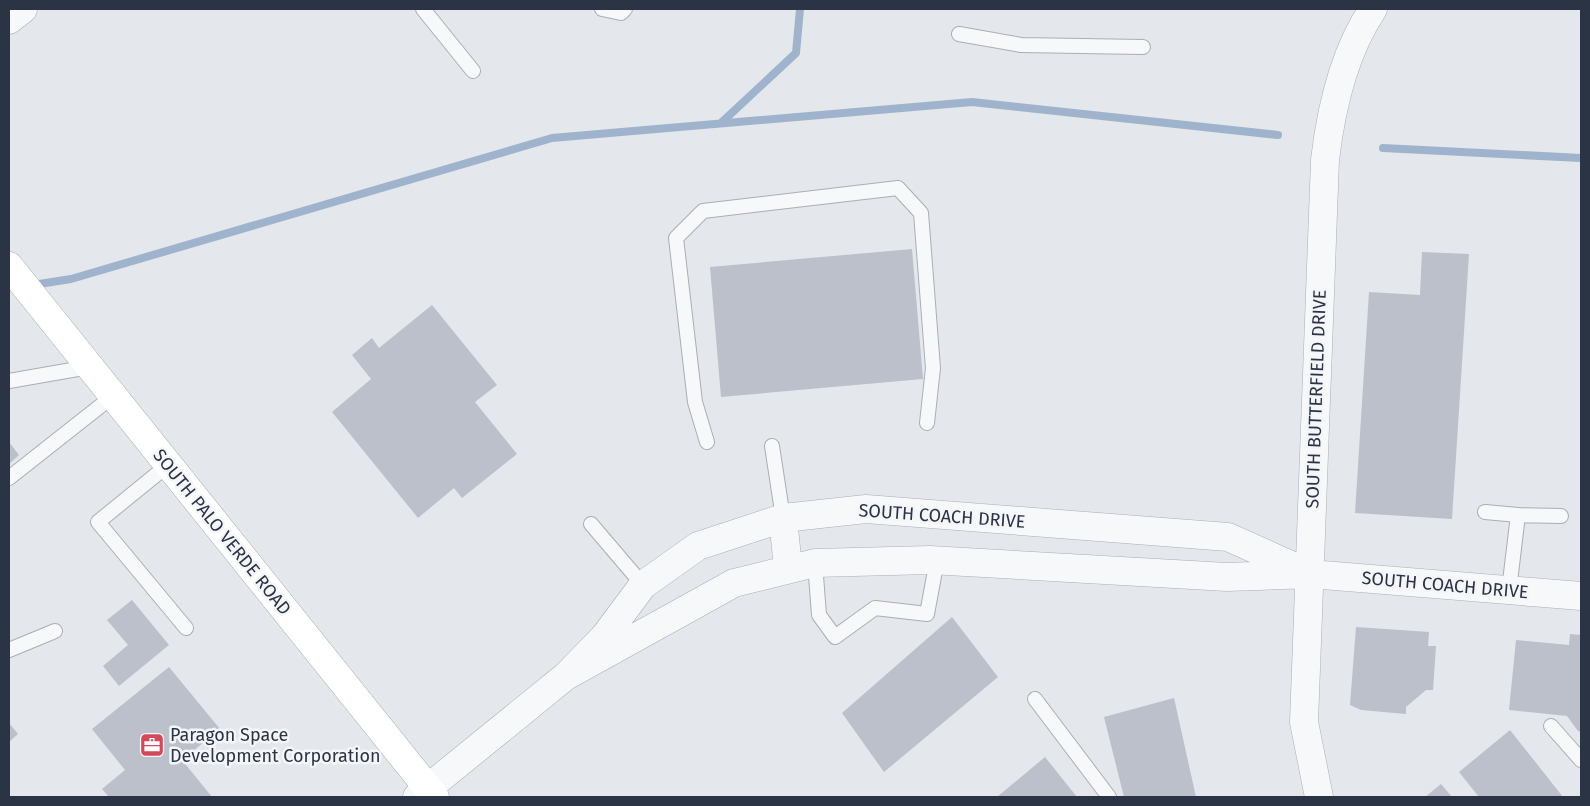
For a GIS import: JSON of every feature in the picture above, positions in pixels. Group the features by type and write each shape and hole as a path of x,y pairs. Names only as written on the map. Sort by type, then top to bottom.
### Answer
{"main road":[{"name":"SOUTH PALO VERDE ROAD","path":"9,266 427,794"}],"street":[{"path":"9,20 23,9"},
{"name":"SOUTH BUTTERFIELD DRIVE","path":"1320,797 1304,722 1325,160 1330,123 1339,89 1352,50 1373,9"},
{"name":"SOUTH COACH DRIVE","path":"427,794 566,676 605,636 643,585 698,546 783,518 866,509 1228,537 1310,574"},
{"path":"783,518 788,568"},
{"name":"SOUTH COACH DRIVE","path":"566,676 734,583 788,568 815,563 937,560 1227,576 1310,574 1581,596"}],"lane":[{"path":"423,9 473,71"},
{"path":"602,9 621,13 625,9"},
{"path":"959,34 1021,46 1143,47"},
{"path":"707,442 695,402 676,238 703,210 898,188 921,213 932,368 927,423"},
{"path":"9,381 89,367"},
{"path":"9,478 113,396"},
{"path":"772,446 783,518"},
{"path":"168,465 98,522 186,628"},
{"path":"1485,512 1561,516"},
{"path":"1509,590 1518,514"},
{"path":"591,524 643,585"},
{"path":"815,563 819,615 835,637 875,608 927,614 937,560"},
{"path":"9,650 55,631"},
{"path":"1035,699 1109,797"},
{"path":"1551,726 1581,760"}],"building":[{"path":"912,249 923,379 721,397 710,267"},
{"path":"1422,252 1469,254 1452,519 1355,513 1369,292 1420,295"},
{"path":"432,305 497,385 475,402 517,454 462,498 454,488 418,518 332,412 371,379 352,355 372,338 379,348"},
{"path":"9,442 19,455 9,464"},
{"path":"132,600 169,645 119,686 103,666 128,645 107,620"},
{"path":"952,617 998,677 884,772 842,713"},
{"path":"1356,627 1429,632 1428,646 1436,646 1433,690 1426,690 1406,707 1406,714 1361,710 1350,705"},
{"path":"1570,634 1581,635 1581,732 1578,731 1567,716 1509,710 1516,640 1569,645"},
{"name":"Paragon Space Development Corporation","path":"169,667 220,729 182,760 212,797 109,797 102,789 125,770 92,729"},
{"path":"1174,698 1196,797 1124,797 1104,717"},
{"path":"9,723 18,734 9,742"},
{"path":"1510,730 1563,797 1479,797 1459,772"},
{"path":"1045,757 1077,797 997,797"},
{"path":"1441,784 1452,797 1425,797"}],"waterway":[{"path":"721,123 796,53 800,9"},
{"path":"33,285 71,279 552,138 972,102 1278,135"},
{"path":"1383,148 1581,158"}],"place":[{"name":"Paragon Space Development Corporation","path":"152,745"}]}
